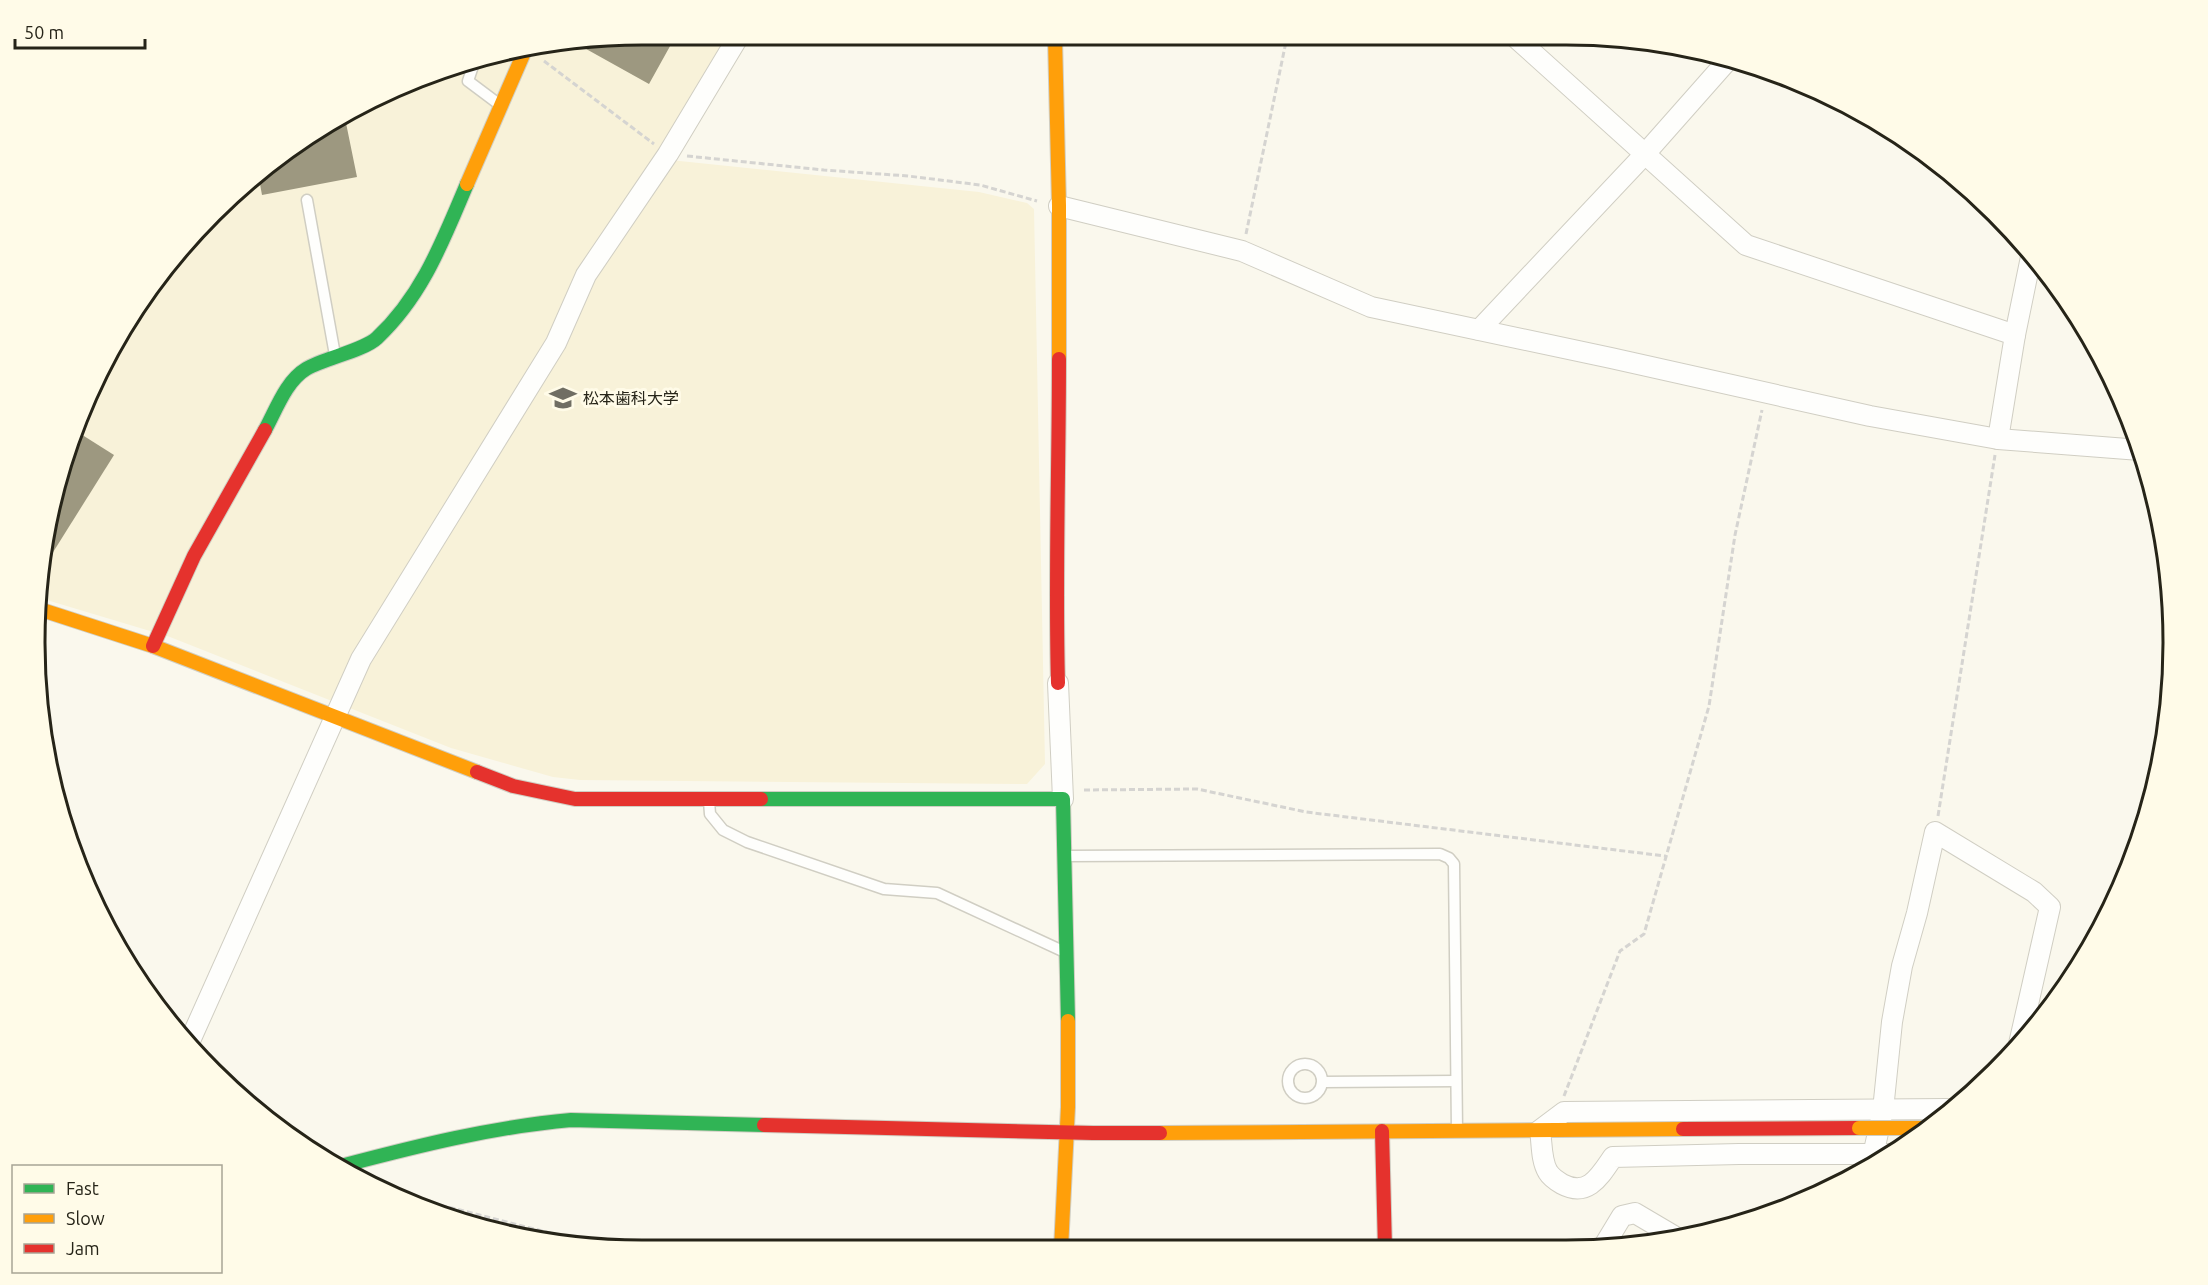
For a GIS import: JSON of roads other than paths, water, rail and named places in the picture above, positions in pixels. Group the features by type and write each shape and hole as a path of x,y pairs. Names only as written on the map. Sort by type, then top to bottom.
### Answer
{"street":[{"path":"192,1035 361,660 556,343 586,274 668,154 734,45"},
{"path":"1055,45 1059,206 1059,516 1056,602 1068,954 1068,1107 1060,1240"},
{"path":"1524,45 1746,245 2015,335"},
{"path":"153,646 194,556 294,380 306,369 375,340 401,313 429,272 500,105 530,55"},
{"path":"1479,330 1644,154 1723,66"},
{"path":"1059,206 1242,251 1371,307 1870,416 1998,439 2131,449"},
{"path":"1998,439 2029,266"},
{"path":"46,611 153,646 513,786 575,799 1064,799"},
{"path":"1878,1151 1892,1022 1902,966 1917,913 1935,832 2034,892 2050,907 2023,1026"},
{"path":"1540,1130 1564,1112 1938,1109"},
{"path":"351,1163 461,1134 530,1123 561,1121 1065,1133 1913,1128"},
{"path":"1540,1130 1547,1171 1557,1181 1570,1188 1584,1188 1598,1179 1613,1157 1866,1159"},
{"path":"1382,1131 1385,1240"},
{"path":"1608,1239 1622,1216 1635,1213 1666,1231"}],"lane":[{"path":"472,70 468,81 500,105"},
{"path":"307,200 335,356"},
{"path":"709,798 710,814 723,830 747,842 884,889 937,893 1068,954"},
{"path":"1065,856 1440,854 1449,858 1454,864 1457,1131"},
{"path":"1323,1082 1456,1081"}],"place":[{"name":"松本歯科大学","path":"563,398"}]}
